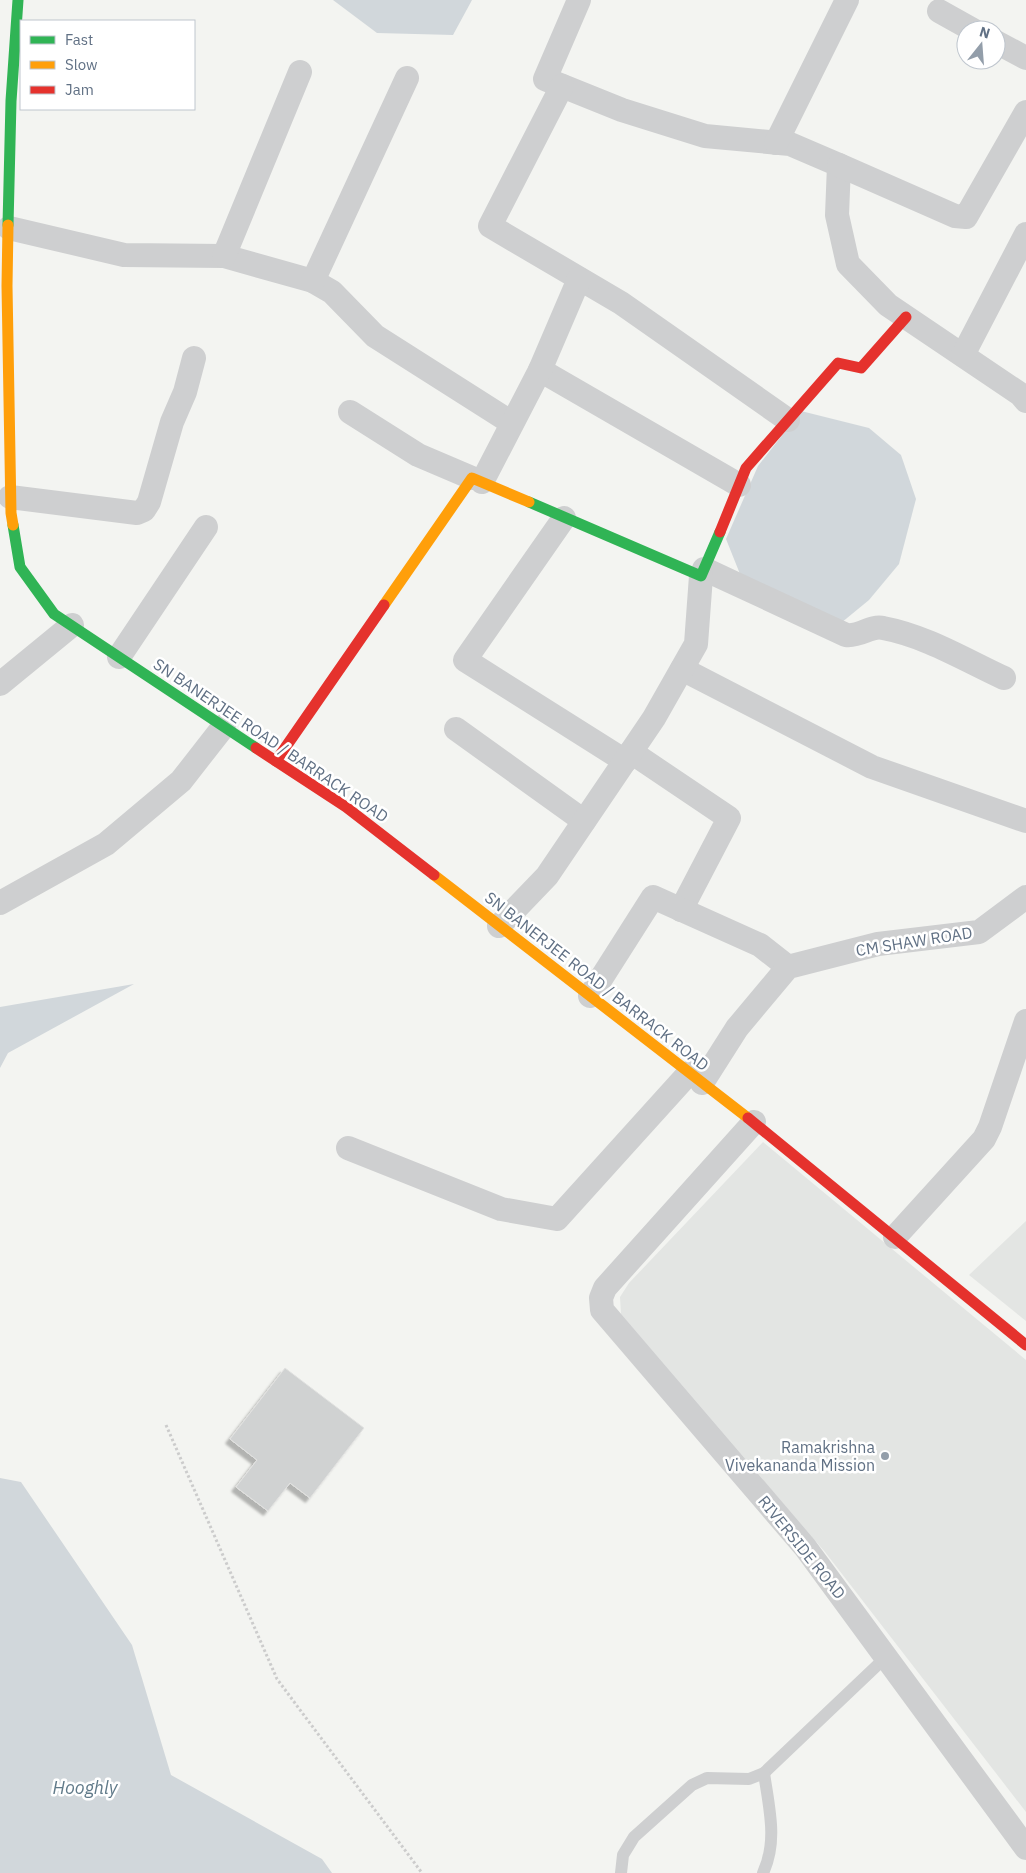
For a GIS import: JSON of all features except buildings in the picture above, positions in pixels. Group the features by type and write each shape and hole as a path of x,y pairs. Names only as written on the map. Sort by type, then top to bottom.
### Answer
{"street":[{"name":"SN BANERJEE ROAD / BARRACK ROAD","path":"18,0 11,101 9,228 3,286 10,496 20,567 54,614 346,807 754,1122 1026,1345"},
{"path":"579,0 545,79 622,110 705,136 790,144 955,216 966,217 1026,112"},
{"path":"776,143 847,0"},
{"path":"938,11 956,20"},
{"path":"1006,47 1026,58"},
{"path":"224,256 300,72"},
{"path":"313,282 407,78"},
{"path":"562,86 490,226 621,303 788,420"},
{"path":"839,165 837,215 848,264 888,305 1020,394 1026,401"},
{"path":"9,228 124,255 224,256 313,282 332,292 376,336 512,423"},
{"path":"963,355 1026,234"},
{"path":"276,761 477,480 512,423 540,370 579,279"},
{"path":"499,926 547,876 628,757 696,644 702,573 746,468 838,363 860,368 906,317"},
{"path":"10,496 137,513 144,510 149,502 172,422 185,392 194,358"},
{"path":"540,370 739,485"},
{"path":"350,412 418,455 846,635 853,636 880,627 916,636 1004,678"},
{"path":"564,518 465,660 730,818 681,910"},
{"path":"119,657 206,527"},
{"path":"0,684 72,625"},
{"path":"682,669 872,767 1026,821"},
{"path":"0,902 106,844 181,781 224,726"},
{"path":"456,729 584,821"},
{"path":"348,1148 501,1209 557,1219 696,1078 788,967 760,945 653,897 590,996"},
{"name":"CM SHAW ROAD","path":"788,967 878,944 978,932 1026,897"},
{"path":"895,1237 984,1139 1026,1021"},
{"name":"RIVERSIDE ROAD","path":"754,1122 605,1288 601,1298 602,1310 805,1547 1026,1848"}],"lane":[{"path":"621,1873 624,1855 634,1837 692,1785 707,1778 749,1779 764,1773 886,1657"},
{"path":"763,1873 770,1858 773,1838 764,1773"}],"path":[{"path":"166,1424 277,1679 422,1873"}],"shaded area":[{"name":"Ramakrishna Vivekananda Mission","path":"763,1142 1026,1360 1026,1812 825,1552 621,1314 620,1297 629,1283"},
{"path":"1026,1221 1026,1321 969,1275"}],"water":[{"path":"333,0 472,0 453,35 377,33"},
{"path":"801,411 869,428 901,455 916,499 899,564 869,600 841,623 742,579 726,539 758,466"},
{"path":"134,984 8,1053 0,1068 0,1007"},
{"name":"Hooghly","path":"0,1478 21,1482 132,1645 171,1775 322,1859 332,1873 0,1873"}],"traffic: fast":[{"path":"8,225 11,101 18,0"},
{"path":"529,502 701,576 720,532"},
{"path":"13,525 20,567 54,614 256,748"}],"traffic: slow":[{"path":"8,225 7,286 11,513 13,525"},
{"path":"384,605 472,478 529,502"},
{"path":"434,875 748,1118"}],"traffic: jam":[{"path":"720,532 746,468 838,363 861,368 906,317"},
{"path":"276,761 384,605"},
{"path":"256,748 346,807 434,875"},
{"path":"748,1118 1026,1345"}],"place":[{"name":"Ramakrishna Vivekananda Mission","path":"885,1456"}]}
